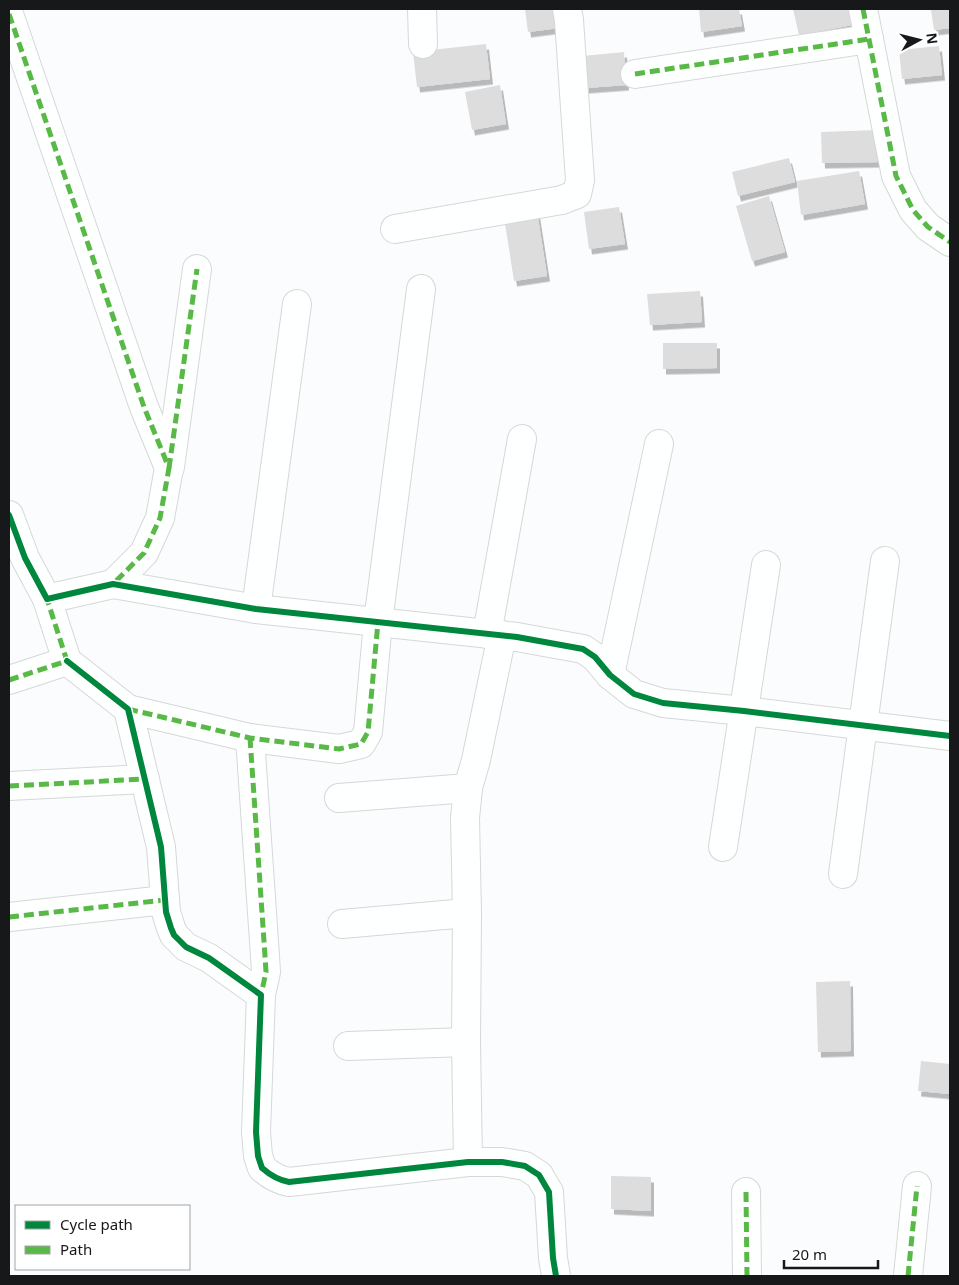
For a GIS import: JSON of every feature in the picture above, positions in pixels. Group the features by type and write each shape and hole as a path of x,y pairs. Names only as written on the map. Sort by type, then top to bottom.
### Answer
{"street":[{"path":"422,9 423,44"},
{"path":"395,229 562,200 577,194 580,180 567,9"},
{"path":"863,9 896,176 913,210 928,227 950,242"},
{"path":"9,14 144,407 169,468"},
{"path":"635,74 869,39"},
{"path":"113,584 144,552 160,518 169,468 197,269"},
{"path":"9,515 17,560 47,600 67,661 128,709 250,738 339,748 361,744 368,732 378,622 421,289"},
{"path":"256,609 297,304"},
{"path":"468,1162 465,818 468,788 476,760 522,439"},
{"path":"610,674 659,444"},
{"path":"843,874 885,561"},
{"path":"722,847 766,565"},
{"path":"47,600 113,584 256,609 494,634 583,648 634,694 663,704 744,711 950,736"},
{"path":"9,680 67,661"},
{"path":"128,709 160,847 166,912 171,928 186,948 209,958 261,995"},
{"path":"250,738 266,972 261,995 256,1132 258,1156 262,1168 282,1181 289,1182 468,1162 502,1162 525,1166 539,1175 549,1192 556,1276"},
{"path":"9,786 145,779"},
{"path":"339,798 468,788"},
{"path":"9,916 166,900"},
{"path":"342,924 467,914"},
{"path":"348,1046 466,1042"},
{"path":"908,1276 917,1186"},
{"path":"746,1192 747,1276"}],"building":[{"path":"525,9 558,9 559,28 528,32"},
{"path":"699,9 739,9 742,26 701,32"},
{"path":"793,9 850,9 852,25 799,35"},
{"path":"950,9 950,28 934,30 931,10"},
{"path":"486,44 490,79 417,87 413,52"},
{"path":"939,46 942,75 902,79 899,50"},
{"path":"624,52 626,85 586,88 583,56"},
{"path":"500,85 506,124 472,130 465,92"},
{"path":"877,130 878,162 822,163 821,132"},
{"path":"789,158 795,182 738,196 732,172"},
{"path":"859,171 865,204 801,215 797,181"},
{"path":"769,196 785,252 752,261 736,206"},
{"path":"619,207 625,244 589,249 584,212"},
{"path":"537,212 547,276 514,281 504,217"},
{"path":"700,291 702,322 650,325 647,294"},
{"path":"663,343 717,343 717,368 663,369"},
{"path":"850,981 851,1051 818,1052 816,982"},
{"path":"921,1061 950,1064 950,1094 918,1091"},
{"path":"611,1176 651,1177 651,1211 611,1209"}],"marked path":[{"path":"863,9 896,176 913,210 928,227 950,242"},
{"path":"9,14 144,407 169,468 160,518 144,553 113,584"},
{"path":"635,74 869,39"},
{"path":"169,468 197,269"},
{"path":"9,680 67,661 47,599"},
{"path":"128,709 250,738 339,749 361,744 368,732 378,622"},
{"path":"250,738 266,972 261,995"},
{"path":"9,786 145,779"},
{"path":"9,917 165,900"},
{"path":"908,1276 917,1186"},
{"path":"746,1192 747,1276"}],"cycle path":[{"path":"9,515 25,558 47,599 113,584 256,609 517,637 583,649 595,657 610,675 634,694 663,703 950,736"},
{"path":"67,661 128,709 161,847 166,912 174,935 186,947 209,958 261,995 256,1132 258,1156 262,1168 274,1177 289,1182 468,1162 502,1162 525,1166 539,1175 549,1192 556,1276"}]}
